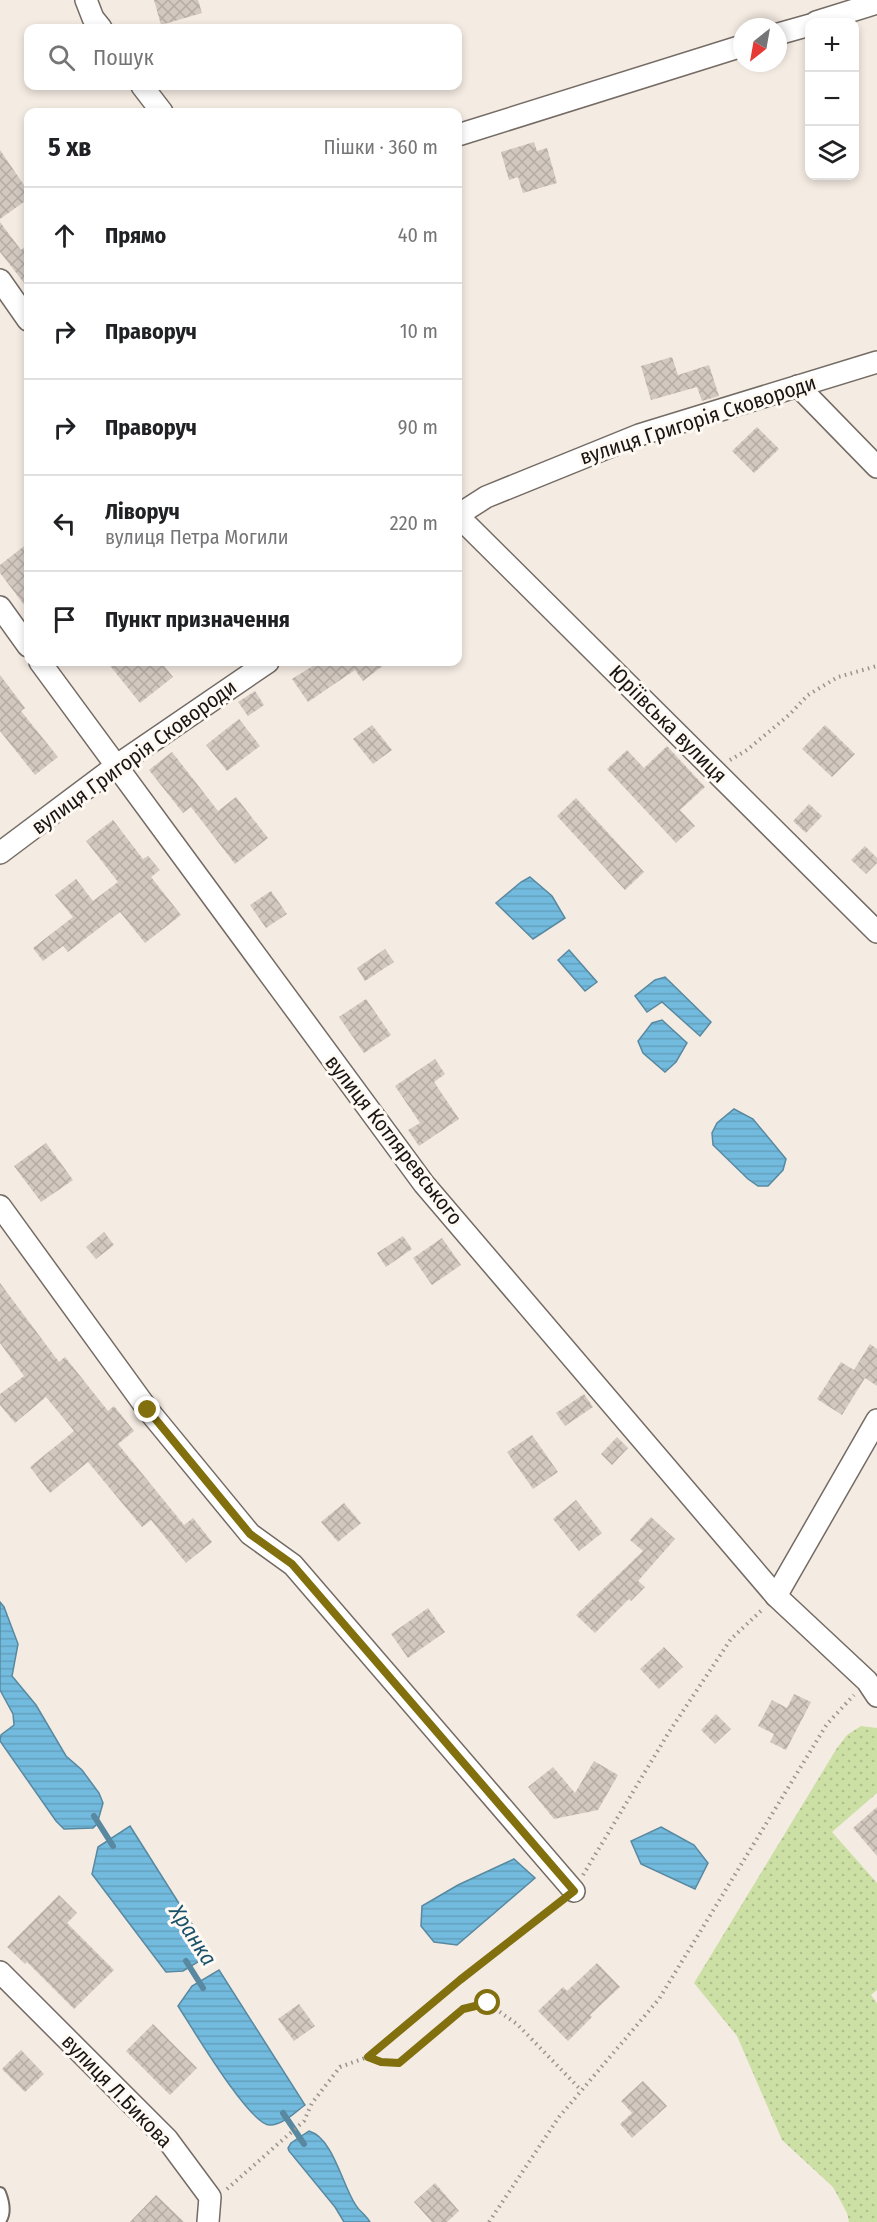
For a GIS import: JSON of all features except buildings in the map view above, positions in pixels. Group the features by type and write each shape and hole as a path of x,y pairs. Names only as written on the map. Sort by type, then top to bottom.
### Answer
{"street":[{"path":"86,0 98,24"},
{"path":"829,18 877,3"},
{"path":"787,31 805,26"},
{"path":"462,134 733,49"},
{"path":"145,90 159,108"},
{"path":"0,280 24,314"},
{"name":"вулиця Григорія Сковороди","path":"462,513 486,497 639,435 877,362"},
{"path":"798,386 877,467"},
{"name":"Юріївська вулиця","path":"462,520 877,932"},
{"path":"0,607 24,640"},
{"name":"вулиця Котляревського","path":"42,666 424,1184 776,1596 872,1688"},
{"name":"вулиця Григорія Сковороди","path":"0,853 116,766 262,666"},
{"path":"0,1206 148,1410 250,1534 292,1564 574,1891"},
{"path":"776,1596 877,1420"},
{"name":"вулиця Л.Бикова","path":"0,1972 167,2139 210,2197"},
{"path":"208,2222 210,2197"}],"lane":[{"path":"0,2193 4,2203 4,2216 0,2221"}],"path":[{"path":"713,768 747,750 789,715 808,695 838,677 877,666"},
{"path":"210,2197 228,2188 304,2121 312,2103 340,2067 368,2057 460,1980 574,1891 669,1732 732,1639 776,1596"},
{"path":"489,2222 580,2089 659,1999 827,1725 872,1688"},
{"path":"368,2057 381,2062 399,2063 463,2009 488,2003 517,2024 580,2089"}],"green space":[{"path":"861,1726 877,1728 877,1793 832,1832 877,1883 877,1990 871,1995 877,2003 877,2222 849,2222 847,2213 833,2187 782,2140 737,2036 694,1983 837,1748 847,1735"}],"water":[{"path":"530,877 552,896 565,918 533,939 496,903"},
{"path":"569,950 597,982 585,991 558,960"},
{"path":"665,977 711,1022 700,1036 662,1002 647,1012 635,996 655,980"},
{"path":"662,1020 687,1043 676,1062 665,1072 643,1053 638,1041 652,1023"},
{"path":"734,1109 753,1119 786,1159 783,1170 768,1186 758,1186 748,1179 713,1145 712,1133 717,1123"},
{"path":"0,1602 18,1644 12,1676 36,1705 66,1756 82,1770 99,1793 103,1803 97,1824 93,1828 64,1829 0,1741 1,1735 14,1725 13,1714 0,1690"},
{"path":"130,1826 211,1954 183,1971 166,1972 92,1874 98,1847"},
{"path":"661,1827 694,1845 708,1863 695,1889 641,1864 631,1841"},
{"path":"514,1859 535,1878 457,1945 434,1942 421,1926 422,1906 458,1885"},
{"path":"219,1970 305,2105 280,2123 270,2125 261,2121 249,2110 221,2073 178,2006 192,1986"},
{"path":"309,2131 317,2135 331,2152 355,2204 370,2222 344,2222 335,2207 289,2151 291,2143"}],"waterway":[{"name":"Хранка","path":"94,1816 113,1846"},
{"name":"Хранка","path":"186,1961 203,1988"},
{"name":"Хранка","path":"283,2113 304,2144"}],"route":[{"path":"148,1410 250,1534 292,1564 574,1891 460,1980 368,2057 381,2062 399,2063 463,2009 488,2003"}]}
